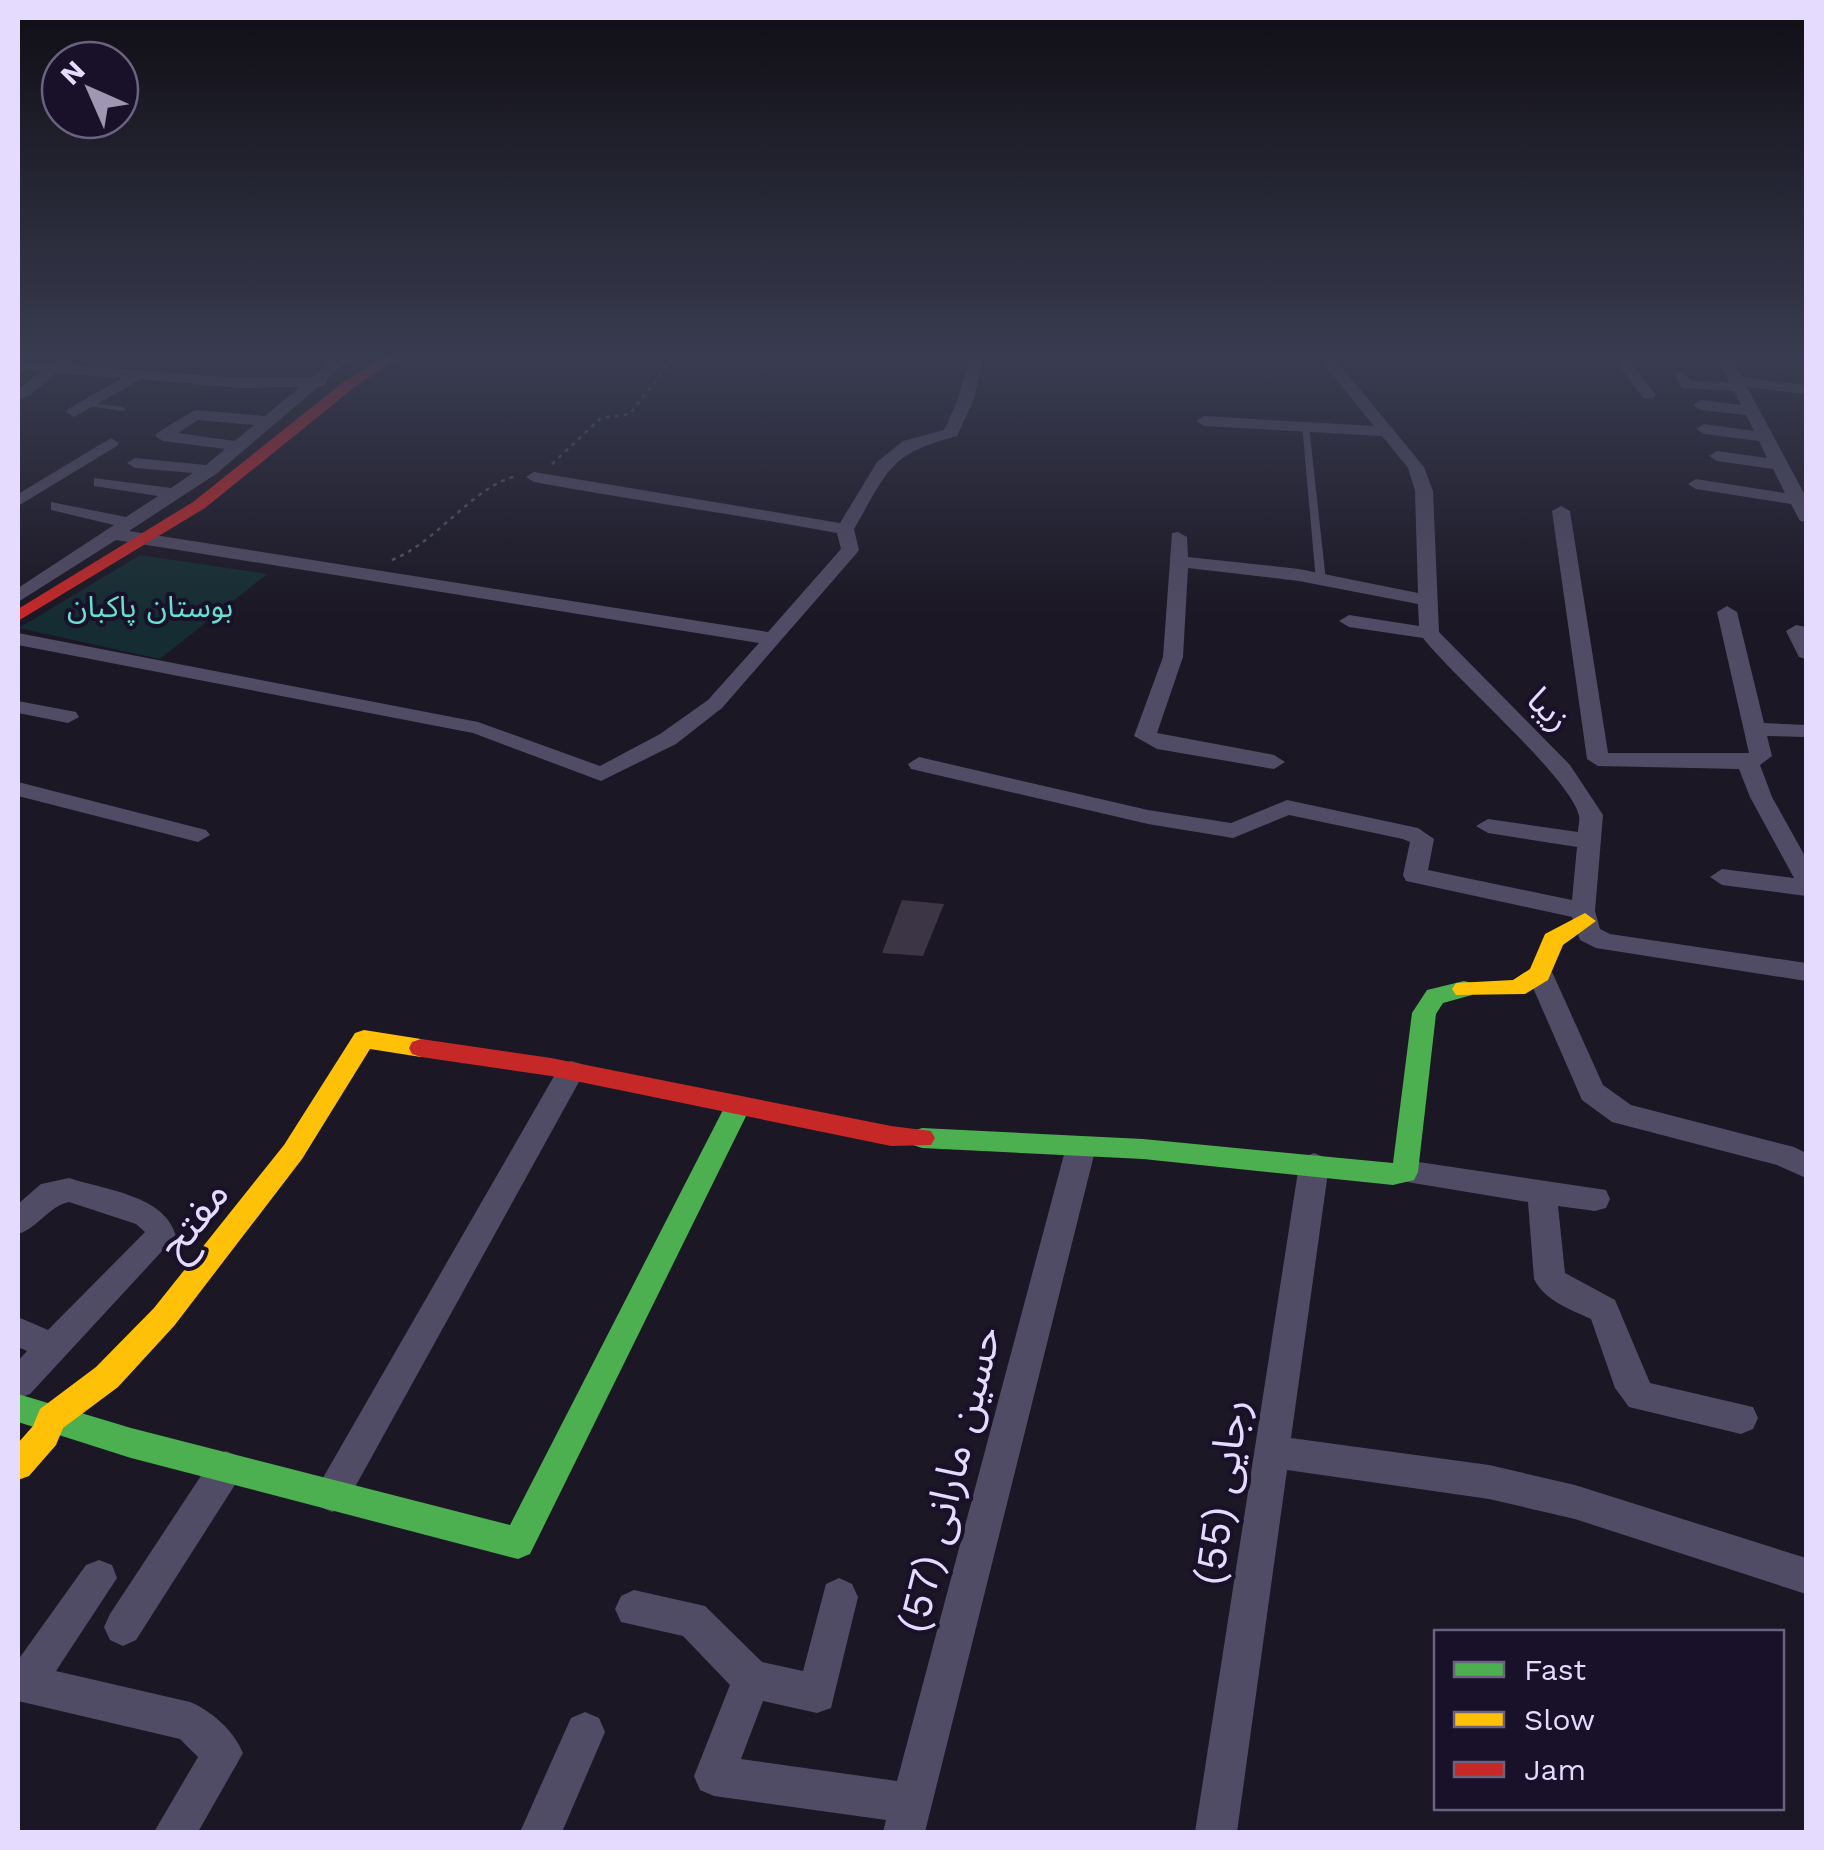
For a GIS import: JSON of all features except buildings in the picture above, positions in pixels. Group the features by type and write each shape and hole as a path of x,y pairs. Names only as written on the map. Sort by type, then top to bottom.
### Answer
{"street":[{"path":"18,501 106,445"},
{"path":"130,532 199,505 273,445"},
{"path":"18,638 478,728 601,774 668,739 715,704 850,550 845,529 884,466 907,445"},
{"path":"1349,622 1429,633 1424,491 1416,467 1397,445"},
{"path":"1771,445 1804,509"},
{"path":"22,605 130,532 239,446"},
{"path":"1717,456 1782,466"},
{"path":"135,463 210,470"},
{"path":"534,477 845,529"},
{"path":"100,482 176,494"},
{"path":"1696,484 1804,509"},
{"path":"57,506 130,532 773,639"},
{"name":"زیبا","path":"1561,511 1598,758 1608,762 1748,763"},
{"path":"1178,537 1180,562 1173,657 1145,736 1157,742 1274,762"},
{"path":"1180,562 1426,600"},
{"path":"1726,612 1737,665 1758,729 1761,756 1748,763 1761,797 1806,879"},
{"path":"1804,622 1796,632 1806,653"},
{"name":"زیبا","path":"1429,633 1448,657 1562,770 1590,815 1584,916"},
{"path":"18,707 68,717"},
{"path":"1758,729 1806,732"},
{"path":"919,764 1148,817 1233,831 1286,807 1410,833 1422,839 1415,875 1584,916"},
{"path":"18,790 198,835"},
{"path":"1488,826 1590,842"},
{"path":"1722,877 1806,888"},
{"path":"1584,916 1589,934 1604,942 1806,972"},
{"path":"1584,916 1545,946 1540,974 1592,1092 1622,1114 1784,1155 1806,1166"},
{"path":"1405,1172 1424,1013 1435,996 1470,988 1517,988 1540,974"},
{"name":"مفتح","path":"18,1465 45,1435 51,1419 107,1378 164,1318 293,1152 364,1039 571,1071"},
{"path":"332,1495 571,1071 891,1136 1405,1172 1595,1200"},
{"path":"18,1408 226,1468 518,1543 738,1106"},
{"name":"حسین مارانی (57)","path":"907,1818 1081,1147"},
{"name":"رجایی (55)","path":"1216,1832 1314,1164"},
{"path":"18,1222 52,1193 69,1190 146,1215 158,1225 161,1236 18,1383"},
{"path":"1542,1192 1550,1279 1604,1310 1632,1388 1650,1400 1741,1418"},
{"path":"18,1332 52,1348"},
{"path":"1273,1452 1488,1482 1576,1502 1806,1576"},
{"path":"122,1627 226,1468"},
{"path":"99,1578 20,1683 190,1722 223,1753 174,1832"},
{"path":"634,1608 692,1620 752,1679 817,1694 839,1596"},
{"path":"752,1679 714,1776 907,1818"},
{"path":"542,1832 584,1732"}],"lane":[{"path":"1307,445 1321,581"}],"green space":[{"name":"بوستان پاکبان","path":"140,555 267,574 160,659 19,628"}],"traffic: fast":[{"path":"922,1138 1143,1149 1393,1174 1405,1172 1424,1013 1435,996 1464,989"},
{"path":"18,1408 131,1443 518,1543 738,1106"}],"traffic: slow":[{"path":"1464,989 1517,988 1540,974 1553,940 1585,921"},
{"path":"18,1465 45,1435 51,1419 107,1377 164,1317 293,1152 364,1039 421,1048"}],"traffic: jam":[{"path":"18,616 199,505 273,445"},
{"path":"421,1048 551,1067 891,1136 922,1138"}]}
